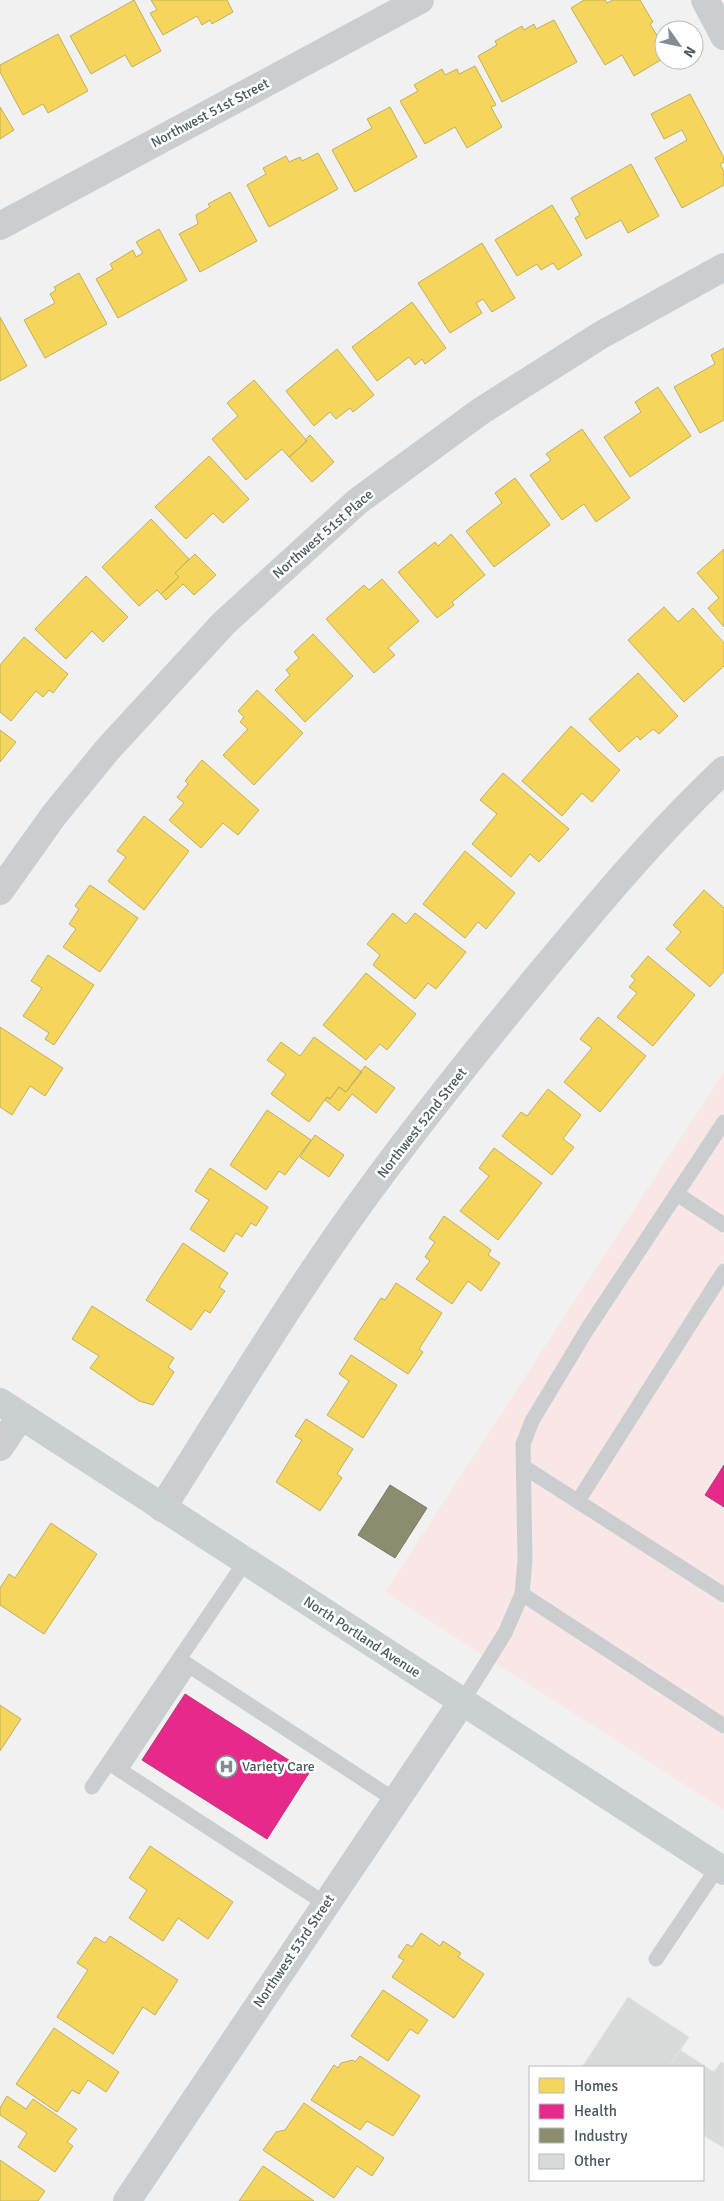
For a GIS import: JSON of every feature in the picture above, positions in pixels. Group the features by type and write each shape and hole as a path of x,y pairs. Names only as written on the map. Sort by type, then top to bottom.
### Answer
{"main road":[{"name":"North Portland Avenue","path":"10,1409 721,1869"}],"street":[{"name":"Northwest 51st Street","path":"0,226 420,0"},
{"path":"704,0 724,36"},
{"name":"Northwest 51st Place","path":"0,891 54,815 108,748 224,623 358,501 481,411 600,335 724,267"},
{"name":"Northwest 52nd Street","path":"162,1508 293,1301 377,1180 482,1045 603,898 697,796 724,770"},
{"path":"0,1447 10,1409"},
{"name":"Northwest 53rd Street","path":"127,2201 462,1702"}],"lane":[{"path":"462,1702 505,1633 522,1594 525,1560 523,1444 532,1421 588,1328 724,1122"},
{"path":"677,1194 724,1225"},
{"path":"578,1501 724,1270"},
{"path":"524,1467 724,1595"},
{"path":"92,1787 115,1766 184,1663 245,1562"},
{"path":"522,1594 724,1726"},
{"path":"184,1663 395,1800"},
{"path":"115,1766 326,1904"},
{"path":"656,1959 721,1869"}],"shaded area":[{"path":"724,1071 724,1810 385,1592"}],"building: Homes":[{"path":"134,0 161,51 132,67 125,55 91,74 70,36"},
{"path":"151,0 227,0 233,12 212,24 210,20 202,25 197,16 163,35 150,13 157,10"},
{"path":"584,0 605,0 607,3 613,0 640,0 653,22 650,24 654,31 654,64 634,76 622,55 605,65 571,8"},
{"path":"554,20 577,62 502,102 478,56 497,45 495,41 522,26 524,30 534,24 536,29"},
{"path":"58,34 88,91 48,113 43,104 23,115 0,72 0,65"},
{"path":"475,66 496,105 491,107 502,127 467,148 455,127 425,144 400,101 418,91 414,85 442,69 445,75 457,69 459,74"},
{"path":"690,94 724,158 724,162 720,164 724,172 724,185 682,208 655,158 687,140 682,130 664,139 651,114"},
{"path":"0,107 14,130 0,139"},
{"path":"390,107 417,157 355,192 332,150 372,128 367,119"},
{"path":"318,153 338,189 269,227 247,185 266,174 263,168 286,156 289,162 300,157 302,161"},
{"path":"631,164 659,216 628,233 621,220 586,239 575,218 580,215 571,198"},
{"path":"230,192 257,241 200,272 179,234 198,224 196,215 210,207 208,204"},
{"path":"552,205 582,255 558,270 553,263 541,270 537,264 517,276 495,240"},
{"path":"159,229 187,280 118,318 96,279 113,269 110,264 133,250 136,257 143,253 136,242"},
{"path":"482,243 515,298 492,312 483,299 476,303 482,313 450,333 418,283"},
{"path":"79,273 107,324 45,358 24,320 55,303 50,294 56,290 54,287"},
{"path":"412,302 446,348 425,364 422,359 415,365 409,357 377,381 352,347"},
{"path":"0,317 27,366 0,381"},
{"path":"724,348 724,420 700,433 674,387 715,364 711,355"},
{"path":"337,349 374,395 353,412 350,408 336,419 330,412 314,426 286,391"},
{"path":"254,380 307,441 289,457 282,449 246,480 212,439 238,416 227,403"},
{"path":"658,387 691,436 630,477 604,437 641,412 635,402"},
{"path":"582,429 630,498 596,522 584,504 562,520 530,475 551,460 546,454"},
{"path":"310,435 334,462 312,482 289,457 307,441 305,440"},
{"path":"209,456 249,499 223,523 213,513 186,539 155,507"},
{"path":"515,478 550,525 494,567 466,531 502,503 495,493"},
{"path":"151,519 189,559 175,573 179,577 161,594 157,590 139,606 102,567"},
{"path":"451,534 485,575 452,602 454,605 437,618 398,572 435,542 438,546"},
{"path":"724,549 724,627 708,608 719,598 697,573"},
{"path":"195,554 216,575 194,595 183,584 166,600 161,594 179,577 175,573"},
{"path":"86,576 128,617 103,642 92,631 66,659 35,629"},
{"path":"382,579 419,621 388,648 395,655 374,673 326,619 364,585 369,590"},
{"path":"664,607 678,622 693,608 724,643 724,666 684,702 628,640"},
{"path":"313,634 353,676 305,722 275,690 290,675 286,670 299,658 294,652"},
{"path":"24,637 68,674 53,693 49,690 43,697 36,691 11,721 0,712 0,665"},
{"path":"638,673 678,716 659,734 653,729 640,740 637,736 619,752 589,719"},
{"path":"257,690 303,733 254,785 223,755 248,729 240,722 244,717 238,711"},
{"path":"571,726 620,770 592,802 582,793 562,816 522,781"},
{"path":"0,730 16,742 0,762"},
{"path":"202,760 259,810 238,835 223,823 201,848 169,820 184,803 177,797 188,784 185,781"},
{"path":"503,773 569,829 539,862 530,854 511,877 472,844 497,814 480,800"},
{"path":"144,816 189,851 144,910 108,881 126,857 117,851"},
{"path":"465,851 515,893 486,929 478,922 465,938 423,904"},
{"path":"90,885 138,918 100,972 63,947 76,929 69,924 79,909 75,906"},
{"path":"704,890 724,908 724,971 710,987 666,949 681,932 673,925"},
{"path":"393,913 406,924 415,913 466,952 436,989 428,983 415,999 373,965 380,955 367,944"},
{"path":"48,955 94,985 54,1045 45,1039 49,1033 23,1016 42,988 31,981"},
{"path":"648,956 695,995 653,1046 617,1017 637,993 629,987 635,980 631,976"},
{"path":"366,973 416,1014 387,1050 380,1044 366,1060 323,1025"},
{"path":"598,1017 646,1056 600,1112 564,1082 592,1048 580,1039"},
{"path":"0,1027 63,1068 45,1096 30,1086 12,1115 0,1107"},
{"path":"314,1037 362,1072 346,1092 339,1087 330,1099 327,1097 309,1122 271,1094 286,1074 267,1060 281,1042 300,1056"},
{"path":"365,1066 395,1088 376,1113 352,1094 339,1111 325,1100 327,1097 330,1099 339,1087 346,1092"},
{"path":"548,1089 581,1115 563,1139 574,1147 552,1175 502,1136 521,1112 527,1116"},
{"path":"267,1110 311,1140 285,1175 279,1171 266,1190 230,1165"},
{"path":"315,1135 344,1155 329,1177 300,1157"},
{"path":"494,1148 542,1183 498,1240 460,1211 489,1176 479,1168"},
{"path":"210,1168 268,1207 256,1226 251,1223 242,1237 236,1233 224,1252 190,1229 209,1200 195,1191"},
{"path":"444,1216 491,1250 488,1255 500,1263 481,1291 468,1281 452,1304 416,1279 430,1261 425,1257 435,1242 429,1238"},
{"path":"183,1243 228,1273 219,1287 225,1291 210,1313 205,1310 191,1330 146,1300"},
{"path":"396,1283 442,1313 419,1349 423,1352 408,1374 354,1339 381,1298 385,1300"},
{"path":"92,1306 174,1358 168,1367 174,1372 153,1405 139,1401 90,1368 99,1356 72,1339"},
{"path":"351,1355 397,1385 363,1438 327,1415 349,1381 339,1374"},
{"path":"306,1419 353,1449 337,1474 342,1478 320,1511 276,1482 302,1440 295,1436"},
{"path":"51,1523 97,1554 44,1634 0,1605 0,1588 9,1574 15,1578"},
{"path":"0,1705 21,1719 0,1751"},
{"path":"150,1846 233,1902 208,1939 178,1918 163,1941 129,1918 147,1890 129,1878"},
{"path":"421,1933 440,1946 443,1941 461,1953 458,1957 484,1974 454,2018 392,1977 404,1960 398,1957 407,1944 412,1947"},
{"path":"110,1936 178,1980 155,2015 143,2007 113,2054 57,2017 88,1970 77,1963 95,1937 105,1943"},
{"path":"383,1990 428,2020 418,2034 410,2029 388,2061 351,2036"},
{"path":"54,2028 119,2072 106,2092 88,2080 79,2094 72,2090 57,2112 16,2084"},
{"path":"360,2056 420,2096 393,2136 367,2121 360,2130 311,2100 334,2065 338,2068 341,2063 353,2060 355,2062"},
{"path":"7,2096 26,2109 33,2099 77,2129 67,2142 73,2146 55,2172 18,2147 27,2133 0,2115 0,2108"},
{"path":"304,2103 384,2158 372,2176 357,2166 334,2198 263,2150 276,2132 285,2130"},
{"path":"0,2160 45,2191 38,2201 0,2201"},
{"path":"263,2166 314,2201 239,2201"}],"building: Health":[{"path":"724,1465 724,1507 705,1495"},
{"name":"Variety Care","path":"185,1694 309,1773 267,1839 142,1760"}],"building: Industry":[{"path":"390,1485 427,1508 395,1558 358,1535"}],"building: Other":[{"path":"628,1997 689,2037 670,2066 583,2066"},
{"path":"680,2050 714,2072 721,2062 724,2064 724,2148 704,2136 704,2066 670,2066"}],"place":[{"name":"Variety Care","path":"226,1766"}]}
